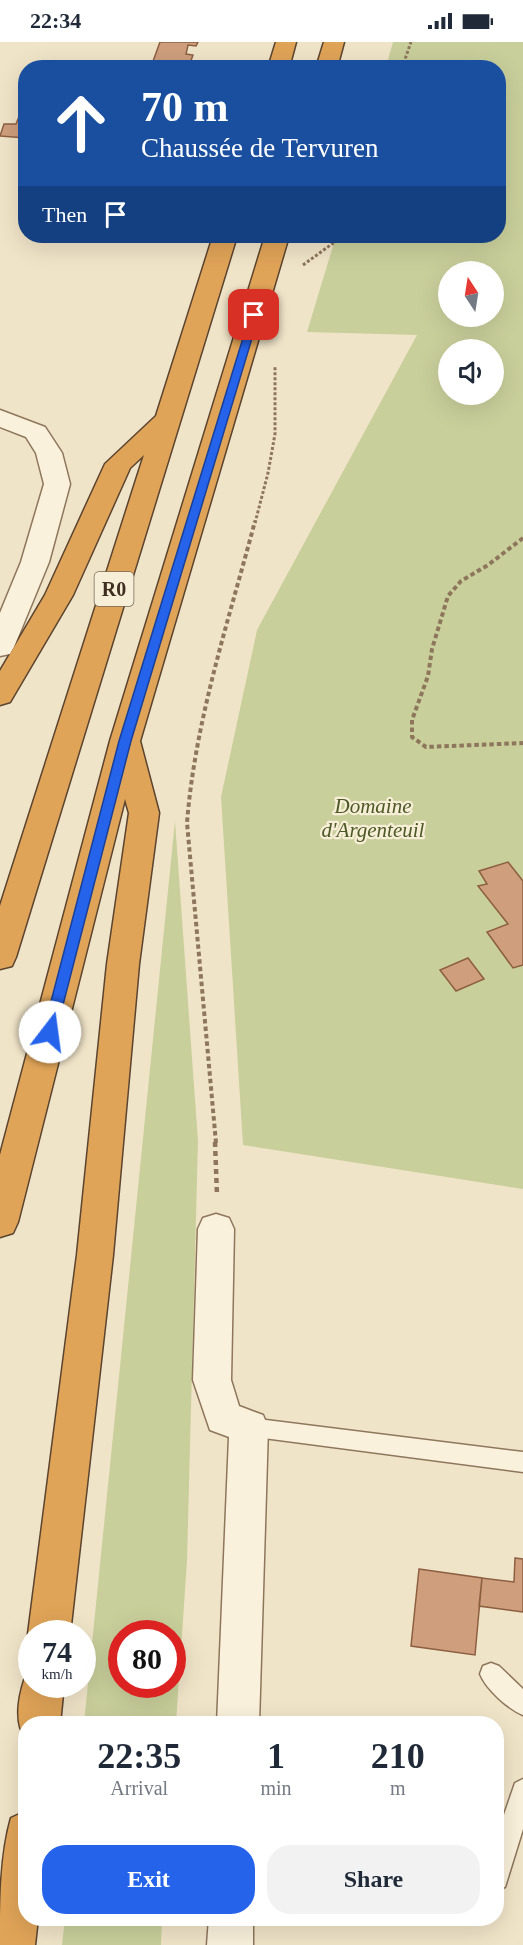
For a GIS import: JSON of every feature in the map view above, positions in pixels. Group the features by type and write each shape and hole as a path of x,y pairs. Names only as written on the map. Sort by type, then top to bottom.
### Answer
{"highway":[{"path":"280,60 286,42"},
{"path":"328,60 334,42"},
{"name":"R0","path":"0,957 223,243"},
{"name":"R0","path":"0,1222 125,741 275,243"},
{"path":"0,695 59,595 118,464 166,421"},
{"path":"52,1620 95,1255 123,964 144,813 125,741"},
{"path":"40,1716 42,1698"},
{"path":"12,1945 18,1897"}],"street":[{"path":"0,418 36,432 49,453 57,484 35,562 0,647"},
{"path":"216,1229 212,1380 224,1418 249,1427 238,1716"},
{"path":"230,1945 231,1926"}],"lane":[{"path":"249,1427 523,1462"},
{"path":"491,1674 523,1704"},
{"path":"504,1852 523,1791"}],"path":[{"path":"405,60 411,42"},
{"path":"299,268 336,243"},
{"path":"216,1229 218,1168 187,823 190,786 204,713 268,473 275,434 274,358"},
{"path":"523,538 488,565 461,581 448,596 432,650 428,676 412,720 412,737 426,747 523,743"}],"green space":[{"name":"Domaine d'Argenteuil","path":"393,42 523,42 523,1189 243,1145 221,797 257,630 417,335 307,332 334,243 506,243 506,60 388,60"},
{"path":"175,821 198,1141 187,1561 183,1620 108,1620 108,1698 178,1698 176,1716 85,1716 87,1698 96,1698 94,1620"},
{"path":"64,1926 162,1926 161,1945 62,1945"}],"building":[{"path":"160,42 198,42 196,46 188,45 186,54 193,55 191,60 153,60"},
{"path":"18,119 18,137 0,136 4,124 16,124"},
{"path":"508,862 523,881 523,965 513,968 487,932 508,924 478,886 487,884 479,871"},
{"path":"468,958 484,979 456,991 440,970"},
{"path":"515,1558 523,1559 523,1612 479,1606 482,1578 514,1582"},
{"path":"419,1569 482,1578 475,1655 411,1646"}],"route":[{"path":"50,1032 125,741 254,315"}]}
